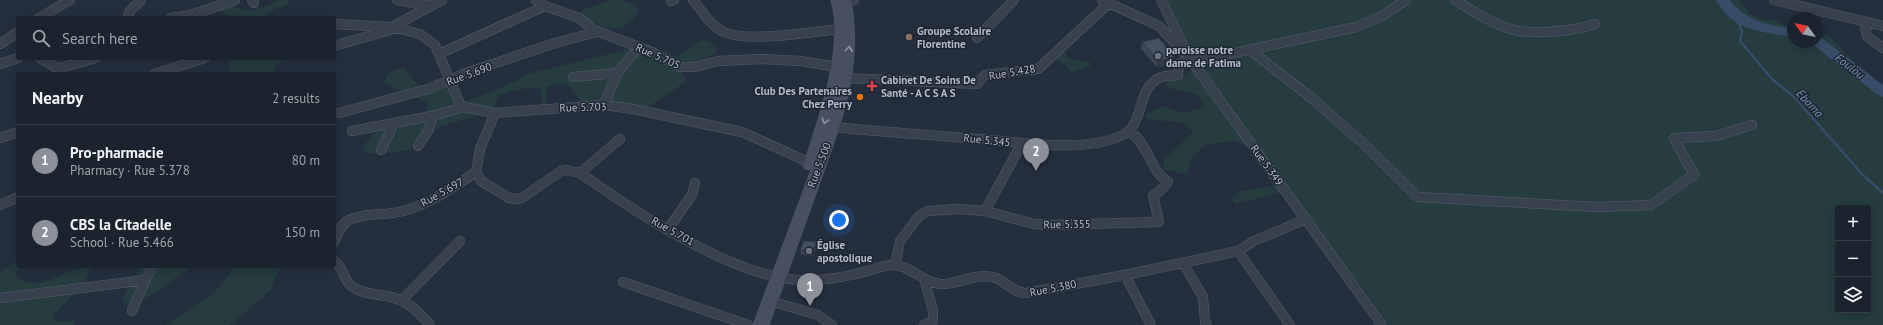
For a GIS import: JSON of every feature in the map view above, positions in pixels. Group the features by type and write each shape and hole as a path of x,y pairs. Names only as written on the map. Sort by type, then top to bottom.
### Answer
{"main road":[{"name":"Rue 5.500","path":"752,325 775,276 834,127 846,78 844,1"},
{"name":"Rue 5.500","path":"761,325 770,301 775,276 810,163 824,126 845,28"}],"street":[{"path":"43,16 70,0"},
{"path":"128,16 130,11 141,0"},
{"path":"185,16 235,0"},
{"path":"397,0 431,6"},
{"path":"336,46 374,36 395,28 442,0"},
{"name":"Rue 5.705","path":"536,0 544,6 579,18 598,32 652,52 680,67 695,67 718,61 761,59 801,60 837,68"},
{"path":"693,0 718,28 729,34 743,36 772,35 845,28"},
{"path":"977,38 1014,0"},
{"name":"Rue 5.349","path":"1161,0 1190,59 1382,325"},
{"path":"1128,131 1134,126 1148,88 1156,80 1178,75 1179,64 1190,59 1206,59 1356,27 1372,22 1406,0"},
{"path":"1455,0 1479,16 1518,31 1563,31 1580,29 1595,24"},
{"path":"1774,0 1883,26"},
{"path":"1105,2 1159,26 1190,59"},
{"name":"Rue 5.428","path":"846,78 977,84 985,75 1038,68 1105,2"},
{"path":"440,54 544,6"},
{"path":"1864,22 1867,36 1883,48"},
{"path":"336,24 372,24 420,34 430,40 440,54 460,104 464,107"},
{"name":"Rue 5.690","path":"339,113 412,94 440,85 450,79 555,43 598,32"},
{"path":"0,44 16,33"},
{"path":"604,105 617,73 639,47"},
{"path":"1250,50 1325,110 1364,144 1418,197 1596,207 1651,205 1694,175 1674,138 1716,136 1752,125"},
{"path":"0,64 16,59"},
{"path":"43,60 59,71 90,60"},
{"path":"160,72 199,60"},
{"path":"573,77 617,73"},
{"name":"Rue 5.703","path":"464,107 495,114 604,105 633,109 742,132 810,163"},
{"path":"352,131 432,116 464,107"},
{"name":"Rue 5.697","path":"336,238 342,226 348,220 402,211 419,206 431,201 476,172 481,143 495,114"},
{"path":"418,146 429,130 432,116"},
{"path":"381,150 394,123"},
{"name":"Rue 5.345","path":"834,127 1022,144 1081,144 1103,141 1123,135 1128,131"},
{"name":"Rue 5.355","path":"895,265 900,241 919,216 928,211 958,209 985,212 1034,224 1048,225 1159,222 1153,195 1160,191 1168,182 1160,177 1136,135 1128,131"},
{"path":"0,138 16,133"},
{"path":"476,172 481,181 509,198 522,198 561,171 567,170 580,173 620,139"},
{"path":"985,212 1022,144"},
{"name":"Rue 5.701","path":"580,173 623,202 668,229 740,266 775,276"},
{"path":"668,229 692,195 695,183"},
{"path":"0,205 16,198"},
{"name":"Rue 5.380","path":"895,265 909,269 938,284 953,283 972,277 987,275 998,278 1020,294 1024,294 1033,291 1125,275 1238,251 1273,232 1306,219"},
{"path":"402,300 460,241"},
{"path":"1238,251 1290,325"},
{"path":"336,262 345,276 345,280 348,285 368,293 402,300 414,308 430,325"},
{"path":"1183,263 1204,297 1206,309 1204,321 1207,325"},
{"path":"775,276 813,280 862,273 895,265"},
{"path":"132,311 151,268"},
{"path":"1125,275 1151,325"},
{"path":"924,278 933,312 933,321 924,325"},
{"path":"0,298 146,280"},
{"path":"623,282 748,325"},
{"path":"770,301 818,315 832,325"}],"green space":[{"path":"281,0 290,0 287,5 272,10 265,16 231,16 214,9 228,4 237,8 253,11"},
{"path":"611,0 619,0 633,5 639,10 634,19 620,27 613,28 597,25 581,16 581,12 584,9"},
{"path":"1158,0 1739,0 1750,14 1764,20 1773,20 1787,27 1787,48 1823,48 1823,34 1827,34 1859,67 1883,86 1883,325 1389,325 1362,286 1285,197 1278,193 1236,204 1231,199 1240,191 1273,186 1250,147 1235,141 1208,144 1193,155 1187,175 1164,169 1164,159 1194,132 1184,123 1146,119 1146,114 1163,106 1184,113 1204,107 1197,94 1168,88 1165,83 1193,70"},
{"path":"701,40 710,42 717,49 716,53 679,70 687,81 645,109 623,105 582,102 566,83 547,86 546,105 543,105 540,89 526,88 499,95 493,109 490,112 429,130 409,150 373,154 363,152 365,144 373,134 383,127 417,119 428,109 427,103 384,83 387,75 397,69 404,68 421,89 446,83 463,100 467,101 519,80 527,74 629,49 650,54 666,50 673,56 677,56"},
{"path":"1062,51 1066,52 1067,57 1075,60 1090,62 1090,66 1071,73 1069,68 1052,57"},
{"path":"229,60 288,60 276,65 273,72 230,71"},
{"path":"16,262 16,268 21,268 16,272 17,277 26,282 35,283 54,279 78,268 90,268 86,279 81,286 53,316 55,321 75,321 75,325 0,325 0,272"},
{"path":"140,268 190,268 151,295 131,306 124,303 122,298"},
{"path":"234,268 280,268 271,290 230,325 165,325 211,296"}],"building":[{"path":"1159,38 1174,57 1158,61 1142,42"},
{"path":"804,241 816,242 812,252 800,250"}],"waterway":[{"name":"Foulou","path":"1723,0 1733,14 1743,20 1749,23 1787,32"},
{"name":"Ebama","path":"1739,18 1737,20 1742,31 1740,41 1772,79 1794,97 1863,175 1883,193"},
{"name":"Foulou","path":"1823,46 1883,92"}],"place":[{"name":"Groupe Scolaire Florentine","path":"909,37"},
{"name":"paroisse notre dame de Fatima","path":"1158,56"},
{"name":"Cabinet De Soins De Santé - A C S A S","path":"872,86"},
{"name":"Club Des Partenaires Chez Perry","path":"860,97"},
{"name":"CBS la Citadelle","path":"1036,171"},
{"name":"Église apostolique","path":"809,251"},
{"name":"Pro-pharmacie","path":"810,306"}]}
